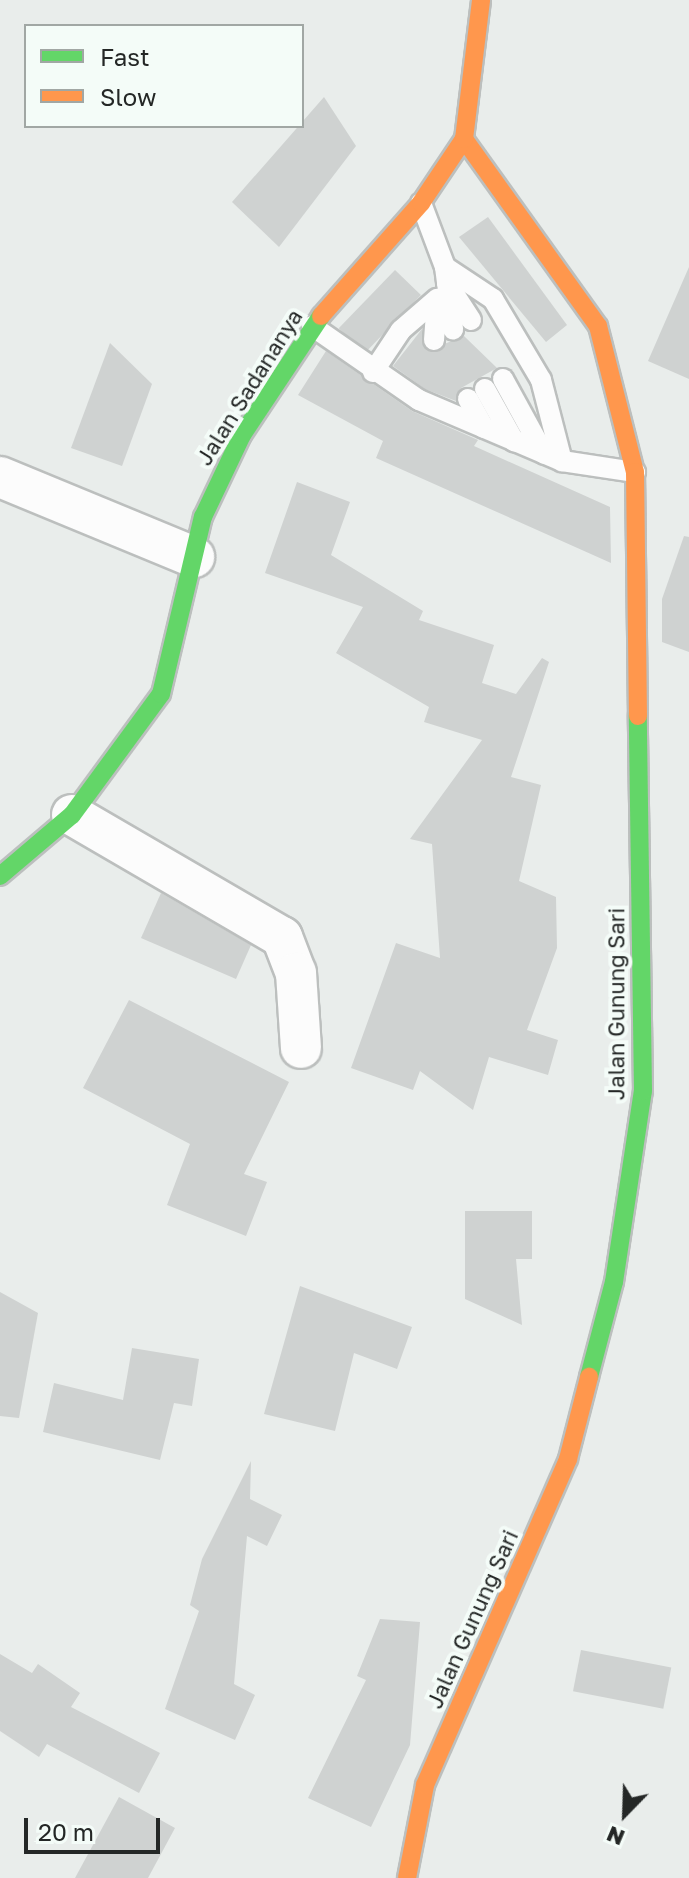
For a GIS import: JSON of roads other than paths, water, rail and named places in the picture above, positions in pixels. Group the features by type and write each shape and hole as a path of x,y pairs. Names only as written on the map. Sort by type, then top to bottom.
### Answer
{"street":[{"name":"Jalan Sadananya","path":"0,876 72,815 161,694 194,557 215,486 312,326 421,203 464,139 481,0"},
{"name":"Jalan Gunung Sari","path":"407,1878 425,1785 568,1459 616,1268 643,1091 635,472 598,326 464,139"},
{"path":"0,477 194,557"},
{"path":"72,815 282,937 296,973 301,1048"}],"lane":[{"path":"421,203 453,330 443,283"},
{"path":"373,372 401,330 443,283"},
{"path":"443,283 493,299 541,380 553,458"},
{"path":"312,326 373,372 484,428 553,458 635,472"},
{"path":"486,389 553,458"},
{"path":"484,428 486,389"},
{"path":"486,389 514,441"}]}
